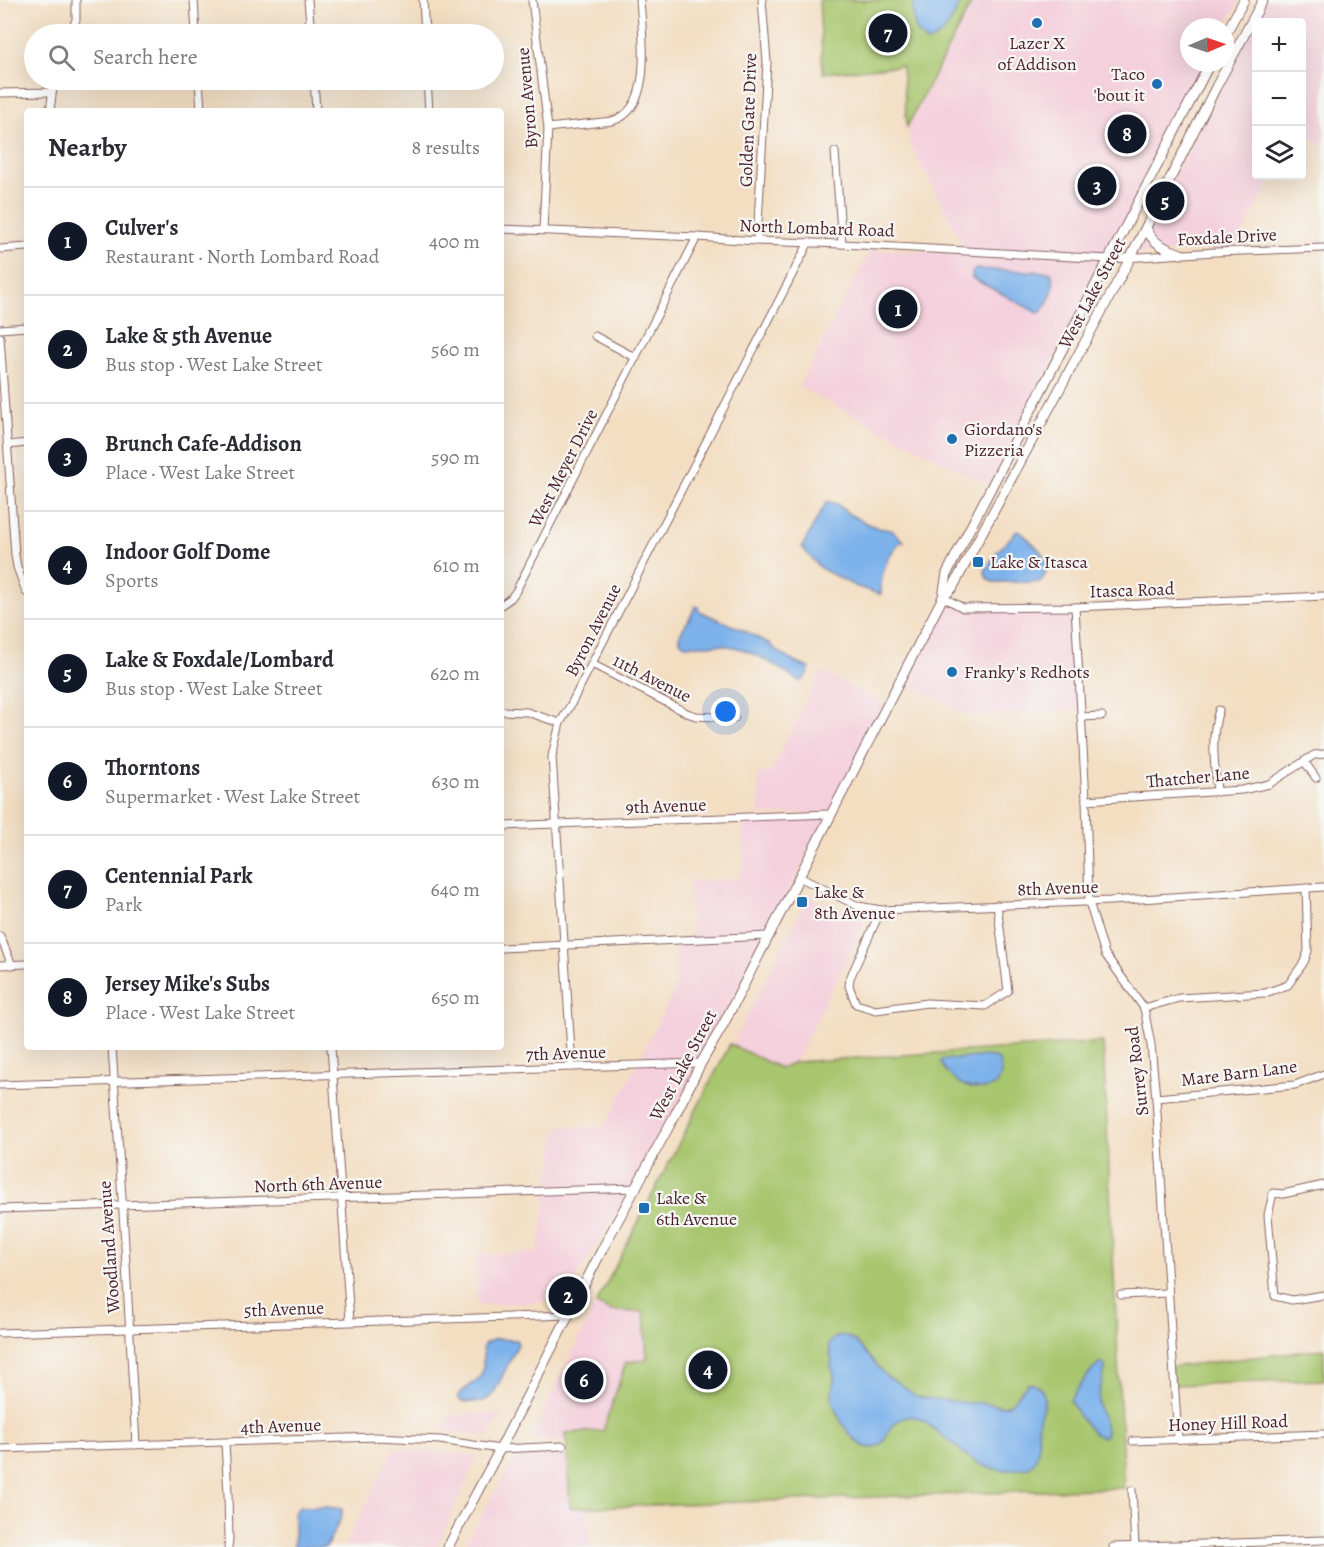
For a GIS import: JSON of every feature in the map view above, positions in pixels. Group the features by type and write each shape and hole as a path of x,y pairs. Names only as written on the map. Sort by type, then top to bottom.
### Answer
{"main road":[{"path":"1234,18 1244,0"},
{"name":"West Lake Street","path":"943,597 953,587 1131,257 1216,87 1263,0"},
{"name":"West Lake Street","path":"448,1547 832,814 943,597 947,573 1205,72"},
{"path":"1146,227 1148,234 1156,243 1181,254"}],"street":[{"path":"74,24 76,0"},
{"path":"194,0 195,24"},
{"path":"308,0 310,24"},
{"path":"423,0 424,24"},
{"name":"Byron Avenue","path":"532,0 548,128 543,230"},
{"path":"548,128 613,121 626,115 632,107 640,90 643,73 640,0"},
{"name":"Golden Gate Drive","path":"758,241 767,62 762,0"},
{"path":"200,90 201,108"},
{"path":"315,90 316,108"},
{"path":"428,90 429,108"},
{"path":"0,93 51,92 50,108"},
{"path":"835,152 842,244"},
{"name":"North Lombard Road","path":"504,229 809,242 1109,259 1131,257"},
{"name":"West Meyer Drive","path":"504,603 516,591 697,237"},
{"name":"Byron Avenue","path":"572,1067 552,756 560,723 809,242"},
{"path":"0,249 24,247"},
{"name":"Foxdale Drive","path":"1131,257 1324,248"},
{"path":"0,328 24,327"},
{"path":"595,336 636,358"},
{"path":"0,337 17,567 24,586"},
{"path":"8,445 24,443"},
{"name":"Itasca Road","path":"943,597 963,608 1075,607 1324,596"},
{"name":"Surrey Road","path":"1075,607 1086,800 1089,902 1105,954 1144,1008 1151,1045 1178,1439"},
{"name":"11th Avenue","path":"592,664 687,713 696,716 735,718"},
{"path":"1216,792 1213,743 1219,710"},
{"path":"504,711 527,712 560,723"},
{"path":"1081,717 1102,716"},
{"name":"Thatcher Lane","path":"1086,800 1242,790 1269,784 1314,755 1324,754"},
{"path":"1304,761 1316,778"},
{"name":"9th Avenue","path":"504,826 832,814"},
{"name":"8th Avenue","path":"799,877 858,906 881,910 1089,902 1324,887"},
{"path":"1144,1008 1179,998 1265,993 1288,985 1304,962 1308,951 1306,888"},
{"path":"881,910 850,978 849,986 856,1004 876,1010 931,1003 985,1006 1008,992 998,905"},
{"path":"0,936 12,965"},
{"path":"504,948 768,936"},
{"path":"0,965 24,964"},
{"name":"Woodland Avenue","path":"112,1050 136,1445"},
{"path":"331,1050 350,1321"},
{"name":"7th Avenue","path":"0,1085 700,1063"},
{"name":"Mare Barn Lane","path":"1156,1098 1295,1085 1324,1074"},
{"path":"1324,1185 1283,1194 1273,1193 1268,1215 1275,1296 1292,1300 1324,1295"},
{"name":"North 6th Avenue","path":"0,1209 636,1188"},
{"path":"1121,1295 1168,1293"},
{"name":"5th Avenue","path":"0,1333 569,1315"},
{"name":"Honey Hill Road","path":"1133,1441 1324,1434"},
{"name":"4th Avenue","path":"0,1449 377,1437 440,1440 500,1449 563,1446"},
{"path":"225,1443 228,1547"},
{"path":"1132,1490 1135,1547"},
{"path":"1113,1547 1246,1545 1324,1540"}],"shaded area":[{"path":"974,0 1240,0 1230,18 1180,18 1180,72 1203,72 989,485 799,387 871,249 967,253 910,144 909,127"},
{"path":"1266,0 1324,0 1324,142 1319,144 1306,136 1306,18 1257,18"},
{"path":"1252,27 1252,180 1272,180 1234,249 1134,254 1229,72 1234,72 1234,62"},
{"path":"944,599 963,609 1073,609 1079,709 971,716 903,681"},
{"path":"822,671 885,705 831,812 759,815 758,773 770,773"},
{"path":"828,816 635,1186 560,1301 477,1305 476,1255 538,1252 557,1128 605,1126 676,987 674,940 692,938 689,881 739,879 744,864 742,819"},
{"path":"808,896 850,916 867,918 795,1062 780,1068 732,1045"},
{"path":"596,1304 611,1311 644,1312 647,1360 626,1362 603,1431 566,1433 566,1442 532,1439 531,1437"},
{"path":"501,1413 488,1436 442,1430 451,1415"},
{"path":"394,1449 470,1455 477,1458 437,1547 344,1547"},
{"path":"567,1449 570,1507 588,1507 590,1547 463,1547 514,1460"}],"green space":[{"path":"819,0 973,0 907,127 902,66 823,73"},
{"path":"1103,1042 1124,1488 570,1508 566,1433 603,1431 626,1362 647,1360 644,1312 611,1311 596,1304 730,1044 780,1068 795,1062"},
{"path":"1324,1349 1324,1380 1172,1385 1171,1367"}],"water":[{"path":"913,0 961,0 944,31 927,42 916,29 913,18"},
{"path":"976,269 1050,272 1054,283 1052,293 1041,312 1038,313 972,278 972,273"},
{"path":"827,501 837,504 849,514 868,524 891,530 903,540 904,542 900,542 885,566 881,594 855,586 820,568 802,547"},
{"path":"1018,530 1042,553 1047,567 1045,575 1040,582 992,582 986,577 985,571 996,553"},
{"path":"695,606 699,611 767,643 770,642 770,645 784,655 810,668 804,679 797,680 765,660 738,648 718,645 685,645 679,637"},
{"path":"988,1056 999,1060 1001,1070 996,1085 988,1088 972,1088 964,1085 951,1076 941,1063 942,1060"},
{"path":"842,1335 856,1342 887,1377 914,1395 923,1398 1003,1406 1010,1404 1028,1383 1036,1385 1042,1391 1044,1401 1039,1420 1038,1452 1034,1463 1031,1466 1009,1470 984,1466 973,1460 924,1421 914,1417 895,1423 880,1446 869,1448 861,1445 847,1431 837,1413 832,1397 834,1373 829,1344 834,1338"},
{"path":"495,1339 516,1340 518,1344 494,1393 483,1401 461,1401 458,1395 477,1381 481,1375 484,1344"},
{"path":"1101,1362 1105,1365 1105,1369 1098,1403 1106,1431 1105,1436 1102,1437 1094,1434 1070,1401 1084,1380"},
{"path":"300,1507 342,1509 342,1516 326,1547 294,1547 294,1514"}],"place":[{"name":"Lazer X of Addison","path":"1037,23"},
{"name":"Centennial Park","path":"888,33"},
{"name":"Taco 'bout it","path":"1157,84"},
{"name":"Jersey Mike's Subs","path":"1127,134"},
{"name":"Brunch Cafe-Addison","path":"1097,186"},
{"name":"Lake & Foxdale/Lombard","path":"1165,201"},
{"name":"Culver's","path":"898,309"},
{"name":"Giordano's Pizzeria","path":"952,439"},
{"name":"Lake & Itasca","path":"978,562"},
{"name":"Franky's Redhots","path":"952,672"},
{"name":"Lake & 8th Avenue","path":"802,902"},
{"name":"Lake & 6th Avenue","path":"644,1208"},
{"name":"Lake & 5th Avenue","path":"568,1296"},
{"name":"Indoor Golf Dome","path":"708,1370"},
{"name":"Thorntons","path":"584,1380"}]}
